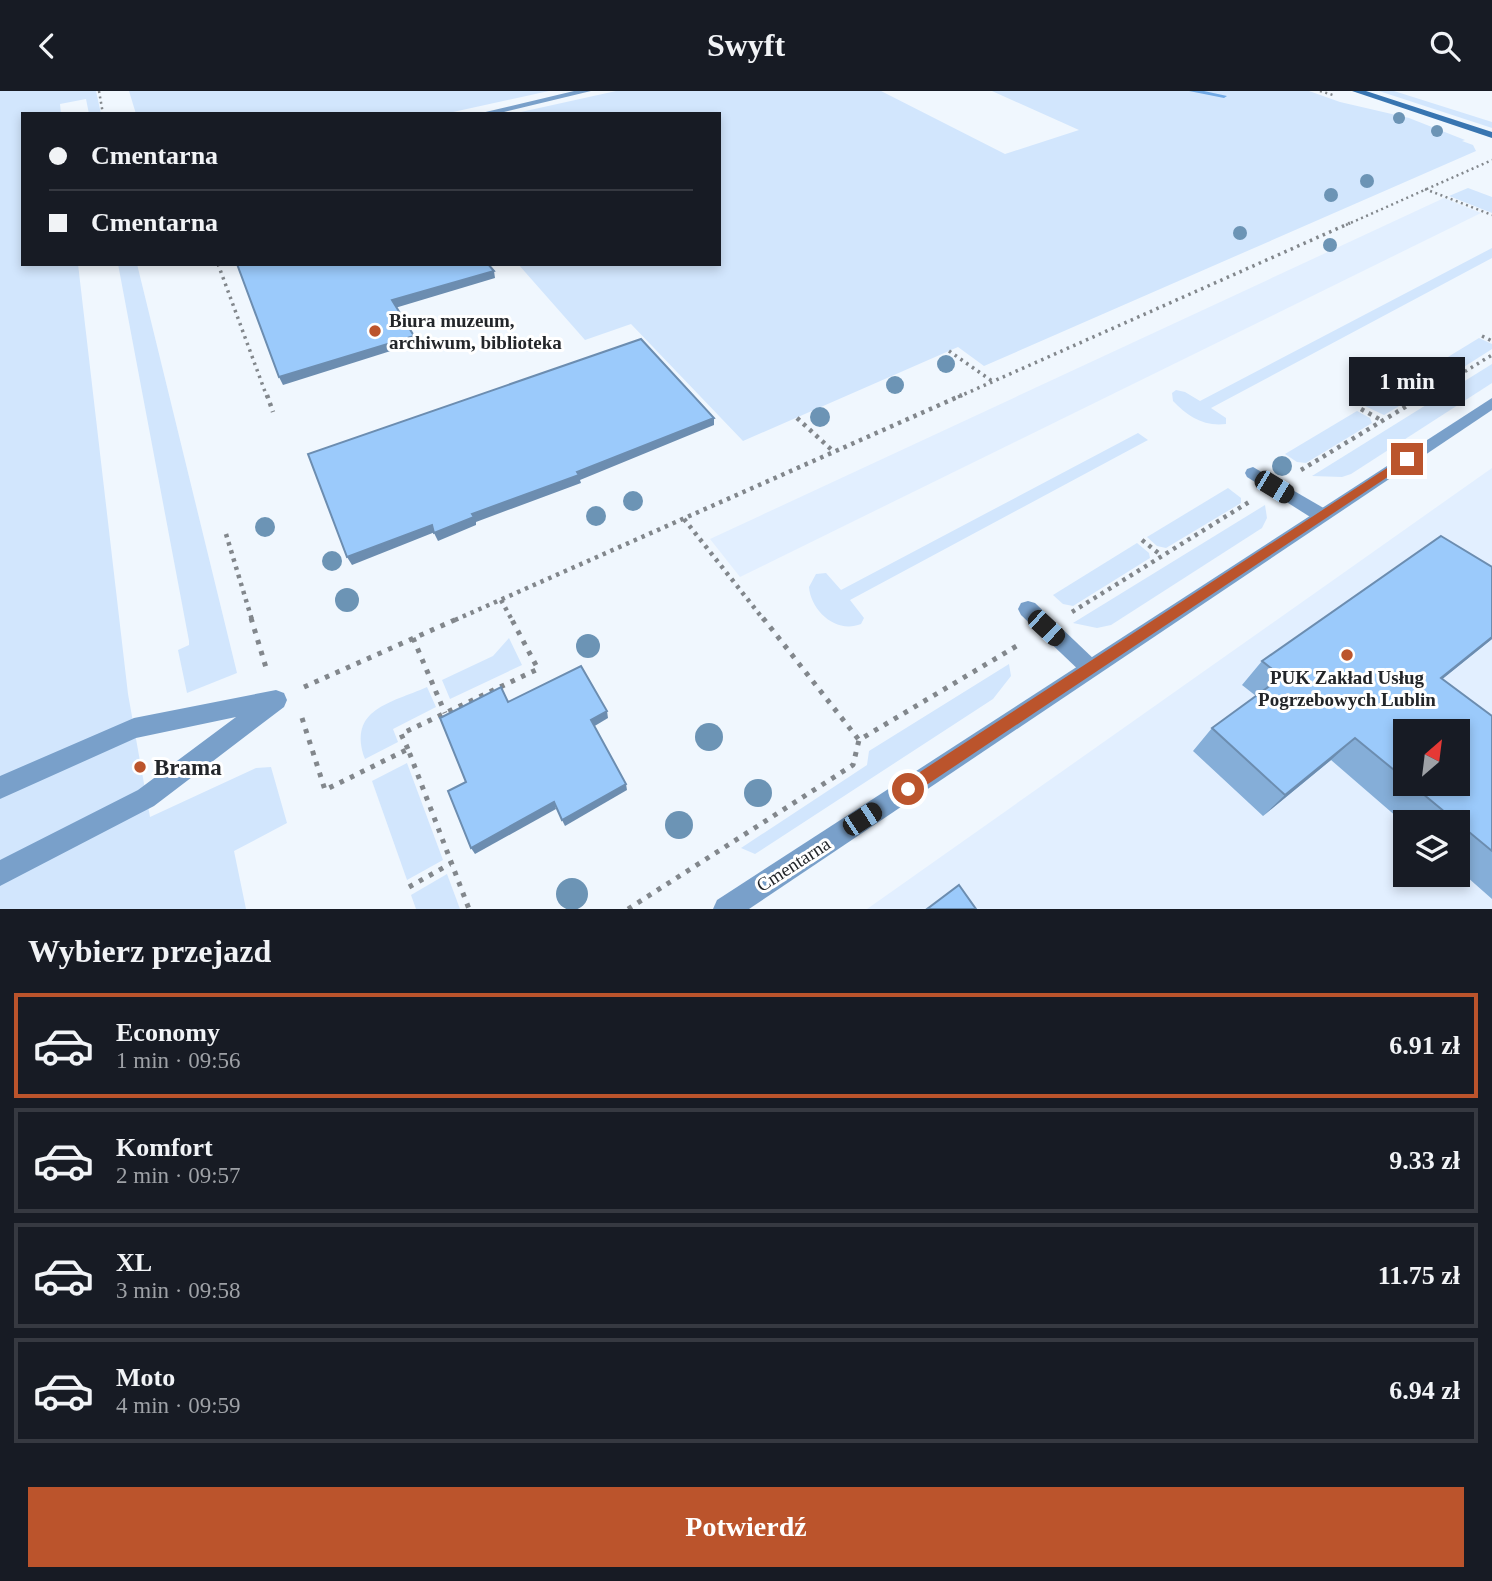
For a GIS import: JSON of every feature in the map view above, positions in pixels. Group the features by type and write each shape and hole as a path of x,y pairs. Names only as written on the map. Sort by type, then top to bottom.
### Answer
{"street":[{"path":"491,112 586,91"},
{"path":"1357,91 1492,135"},
{"name":"Cmentarna","path":"726,909 1492,403"},
{"path":"1253,473 1321,515"},
{"path":"1028,609 1090,668"},
{"path":"0,788 134,728 285,696"},
{"path":"0,873 146,798 285,696"}],"path":[{"path":"99,91 103,112"},
{"path":"285,696 1492,160"},
{"path":"1425,190 1492,215"},
{"path":"219,266 273,412"},
{"path":"1482,336 1492,341"},
{"path":"949,351 993,381"},
{"path":"1421,373 1443,384"},
{"path":"1361,409 1382,421"},
{"path":"797,418 834,452"},
{"path":"684,519 859,740"},
{"path":"226,534 285,696 325,790 408,749"},
{"path":"1142,540 1162,556"},
{"path":"469,909 401,734 537,669 501,600"},
{"path":"413,638 445,713"},
{"path":"409,887 450,864"}],"shaded area":[{"path":"0,91 96,91 101,112 89,112 86,99 60,104 61,112 21,112 21,266 78,266 128,694 150,817 256,768 271,767 287,823 234,851 246,909 0,909"},
{"path":"129,91 549,91 453,112 135,112"},
{"path":"616,91 881,91 1005,154 1079,130 992,91 1309,91 1340,102 1409,118 1465,140 1462,141 1473,145 1476,151 984,366 958,347 743,441 631,324 585,340 520,266 721,266 721,112 521,112"},
{"path":"1379,91 1394,91 1492,122 1492,128"},
{"path":"1468,188 1492,197 1492,213 1449,196"},
{"path":"1444,198 1481,213 740,577 710,539"},
{"path":"1492,248 1492,258 1211,408 1226,418 1226,424 1210,424 1196,419 1173,401 1172,393 1176,390 1200,401"},
{"path":"118,266 137,266 237,673 187,693 178,650 189,645"},
{"path":"1479,338 1492,344 1492,349 1445,379 1425,371"},
{"path":"1492,364 1492,383 1351,474 1342,477 1312,476"},
{"path":"1418,375 1430,381 1433,386 1384,415 1365,406"},
{"path":"1357,411 1370,418 1372,423 1306,463 1297,462 1285,454"},
{"path":"1138,433 1148,440 850,600 864,618 861,624 843,626 834,623 814,604 809,587 816,574 826,573 841,590"},
{"path":"1492,468 1492,909 867,909"},
{"path":"1228,488 1241,498 1241,503 1166,548 1157,546 1147,537"},
{"path":"1265,505 1267,518 1262,528 1111,625 1097,628 1073,623"},
{"path":"1137,543 1149,553 1150,558 1073,606 1063,604 1053,595"},
{"path":"509,638 522,665 450,699 442,680 493,656"},
{"path":"1009,664 1011,676 993,699 755,854 741,848 867,765 869,751"},
{"path":"427,687 436,707 393,729 398,742 365,759 361,742 362,729 367,718 387,704"},
{"path":"407,763 443,860 407,880 372,781"},
{"path":"447,874 460,909 416,909 411,895"}],"building":[{"path":"238,266 490,266 494,271 392,300 414,336 279,377"},
{"path":"641,339 714,418 577,472 579,475 472,514 474,517 434,533 432,525 347,557 308,454"},
{"path":"1441,536 1492,567 1492,637 1441,678 1492,716 1492,851 1470,833 1470,810 1442,810 1426,796 1470,796 1470,719 1393,719 1393,769 1355,738 1285,795 1212,728 1282,677 1262,661"},
{"path":"581,666 607,711 591,720 626,784 562,820 554,802 471,848 448,791 466,782 440,718 501,687 508,702"},
{"path":"959,885 976,909 927,909"}],"waterway":[{"path":"1192,91 1224,96"}],"place":[{"name":"Biura muzeum, archiwum, biblioteka","path":"375,331"},
{"name":"PUK Zakład Usług Pogrzebowych Lublin","path":"1347,655"},
{"name":"Brama","path":"140,767"}],"route":[{"path":"908,789 1407,459"}]}
